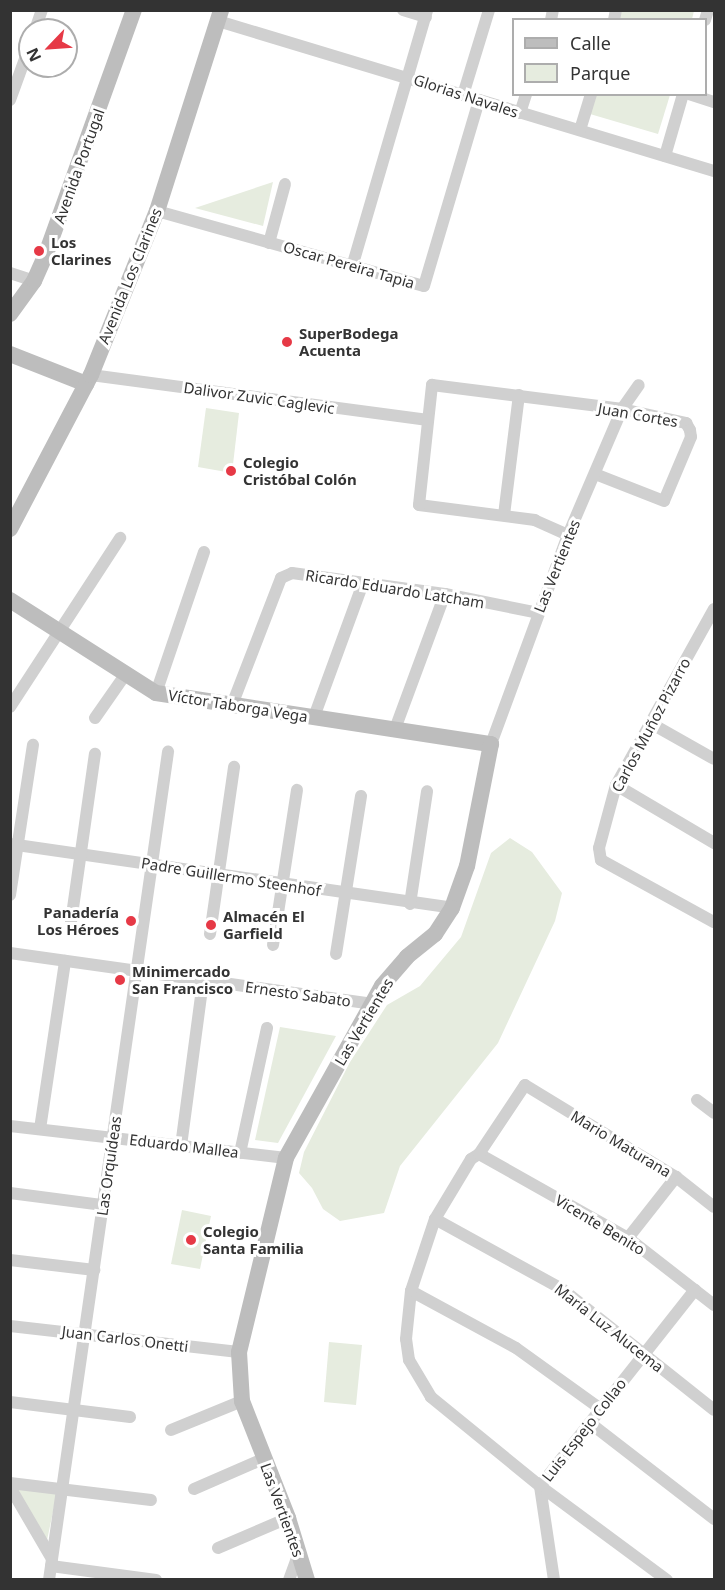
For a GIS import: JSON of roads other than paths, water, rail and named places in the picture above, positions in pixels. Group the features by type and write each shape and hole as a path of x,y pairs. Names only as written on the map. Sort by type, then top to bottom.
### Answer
{"street":[{"name":"Avenida Portugal","path":"10,314 34,281 89,143 134,10"},
{"path":"352,267 426,14 403,10"},
{"path":"463,95 489,10"},
{"name":"Glorias Navales","path":"219,16 520,114 714,171"},
{"name":"Avenida Los Clarines","path":"10,529 89,380 157,211 219,16"},
{"path":"10,99 18,77"},
{"path":"520,114 525,96"},
{"path":"580,130 590,96"},
{"path":"664,156 682,96"},
{"path":"695,96 714,102"},
{"name":"Oscar Pereira Tapia","path":"157,211 424,286 478,100"},
{"path":"269,243 285,184"},
{"path":"10,273 34,281"},
{"name":"Dalivor Zuvic Caglevic","path":"10,354 89,380 428,420"},
{"name":"Las Vertientes","path":"307,1580 288,1518 242,1401 239,1352 286,1158 382,986 407,957 435,934 452,908 467,866 491,744 568,536 622,409 639,385"},
{"name":"Juan Cortes","path":"428,420 432,386 622,409 686,423 691,437 666,500 662,501 595,474"},
{"path":"504,515 519,395"},
{"path":"428,420 419,505 535,520 568,536"},
{"path":"10,707 120,538"},
{"path":"156,693 204,552"},
{"name":"Ricardo Eduardo Latcham","path":"232,705 281,578 292,573 445,594 538,613"},
{"path":"314,717 363,583"},
{"path":"395,729 445,594"},
{"name":"Víctor Taborga Vega","path":"10,600 156,693 491,744"},
{"name":"Carlos Muñoz Pizarro","path":"714,609 616,785 599,848 602,860 714,922"},
{"path":"95,718 125,675"},
{"path":"652,724 714,756"},
{"path":"10,894 14,844 33,745"},
{"name":"Las Orquídeas","path":"48,1580 168,752"},
{"path":"71,922 95,754"},
{"path":"210,934 234,767"},
{"path":"616,785 714,843"},
{"path":"273,945 297,790"},
{"path":"410,904 427,791"},
{"path":"336,954 361,796"},
{"name":"Padre Guillermo Steenhof","path":"14,844 410,904 452,908"},
{"name":"Ernesto Sabato","path":"10,953 371,1004"},
{"path":"40,1129 65,961"},
{"path":"181,1146 202,981"},
{"path":"240,1153 267,1028"},
{"name":"Mario Maturana","path":"479,1154 525,1085 676,1177 714,1207"},
{"path":"697,1100 714,1113"},
{"name":"Eduardo Mallea","path":"10,1126 286,1158"},
{"path":"479,1154 471,1160 435,1219 411,1291 406,1339 409,1360 418,1379 444,1410 540,1486 668,1580"},
{"name":"Vicente Benito","path":"479,1154 628,1238 714,1305"},
{"path":"628,1238 676,1177"},
{"path":"10,1193 103,1205"},
{"name":"María Luz Alucema","path":"435,1219 562,1289 714,1410"},
{"path":"10,1260 93,1270"},
{"name":"Luis Espejo Collao","path":"540,1486 695,1290"},
{"path":"411,1291 516,1348 601,1408"},
{"name":"Juan Carlos Onetti","path":"10,1326 239,1352"},
{"path":"171,1430 242,1401"},
{"path":"10,1402 130,1417"},
{"path":"590,1423 714,1519"},
{"path":"194,1489 263,1459"},
{"path":"10,1483 151,1500"},
{"path":"540,1486 554,1580"},
{"path":"10,1487 51,1562 156,1580"},
{"path":"218,1548 288,1518"},
{"path":"288,1580 299,1552"}],"place":[{"name":"Los Clarines","path":"39,251"},
{"name":"SuperBodega Acuenta","path":"287,342"},
{"name":"Colegio Cristóbal Colón","path":"231,471"},
{"name":"Panadería Los Héroes","path":"131,921"},
{"name":"Almacén El Garfield","path":"211,925"},
{"name":"Minimercado San Francisco","path":"120,980"},
{"name":"Colegio Santa Familia","path":"191,1240"}]}
